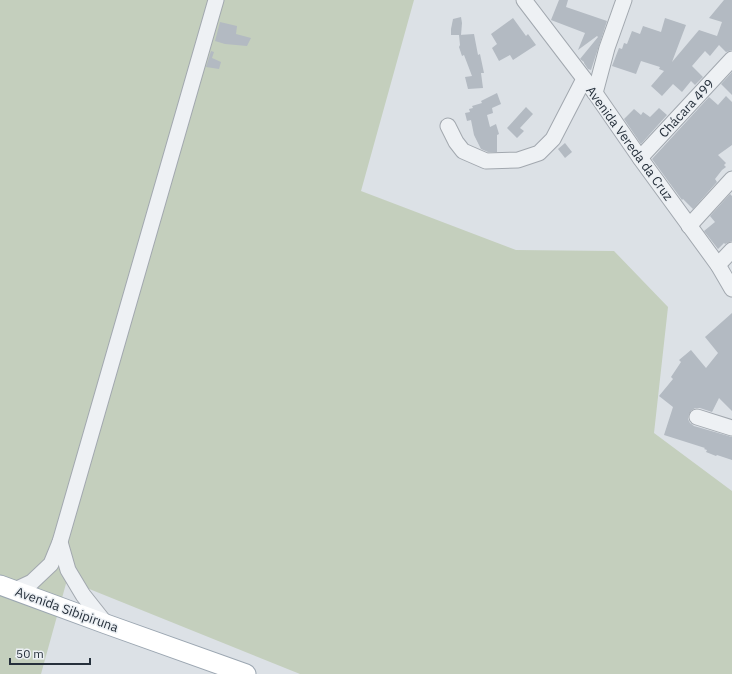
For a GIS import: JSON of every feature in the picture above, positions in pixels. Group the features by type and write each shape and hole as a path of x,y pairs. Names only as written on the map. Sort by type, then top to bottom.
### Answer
{"main road":[{"name":"Avenida Sibipiruna","path":"4,586 246,674"}],"street":[{"path":"4,586 32,582 51,564 60,542 216,0"},
{"name":"Avenida Vereda da Cruz","path":"524,0 595,93 640,158 718,265 732,289"},
{"path":"595,93 607,48 624,0"},
{"name":"Chácara 499","path":"640,158 732,58"},
{"path":"448,126 456,142 463,151 486,161 518,160 539,153 553,139 584,79"},
{"path":"689,226 732,180"},
{"path":"718,265 732,250"},
{"path":"697,417 732,428"},
{"path":"60,542 68,570 83,595 106,624"}],"green space":[{"path":"0,0 414,0 361,191 516,250 614,251 668,307 654,433 732,491 732,674 300,674 67,580 41,674 0,674"}],"building":[{"path":"559,0 568,0 566,7 607,21 591,70 588,69 584,62 580,59 598,37 597,36 578,50 585,33 551,20"},
{"path":"724,0 732,0 732,50 726,52 719,45 710,56 705,51 692,66 703,77 695,85 691,81 682,92 673,84 662,96 651,86 664,71 659,69 660,67 641,61 636,74 612,66 619,48 622,49 624,43 627,44 632,31 640,34 643,26 661,32 665,18 686,25 672,62 699,30 717,36 722,22 709,18"},
{"path":"461,17 461,35 451,35 453,19"},
{"path":"513,18 526,36 528,34 536,45 513,60 510,55 499,61 492,48 497,44 491,34"},
{"path":"220,22 237,26 236,34 251,38 247,46 225,44 215,41"},
{"path":"474,34 478,55 480,54 484,73 481,73 483,88 468,89 465,77 472,76 464,55 462,56 459,47 459,35"},
{"path":"211,51 214,52 212,58 221,62 219,69 206,67"},
{"path":"732,72 732,95 721,84"},
{"path":"497,93 501,104 492,108 493,113 487,115 490,127 496,124 499,134 497,135 497,152 488,152 481,149 474,135 471,120 467,121 465,113 470,112 469,109 473,108 472,106 482,103 481,101"},
{"path":"726,96 732,102 732,145 718,155 726,163 724,165 726,167 715,179 717,182 693,209 683,199 682,200 652,159 709,97 718,105"},
{"path":"526,107 533,114 520,128 524,131 517,138 507,128"},
{"path":"659,108 667,115 641,144 624,119 634,109 641,115 643,112 650,117"},
{"path":"565,143 572,152 565,158 558,149"},
{"path":"730,194 732,196 732,241 725,244 724,243 718,249 704,231 715,222 710,216"},
{"path":"732,313 732,411 719,398 712,412 695,408 689,414 688,419 694,426 732,437 732,460 706,452 707,450 704,449 705,448 664,435 673,407 659,396 673,379 671,377 681,362 679,360 691,350 706,368 718,353 705,337"}]}
